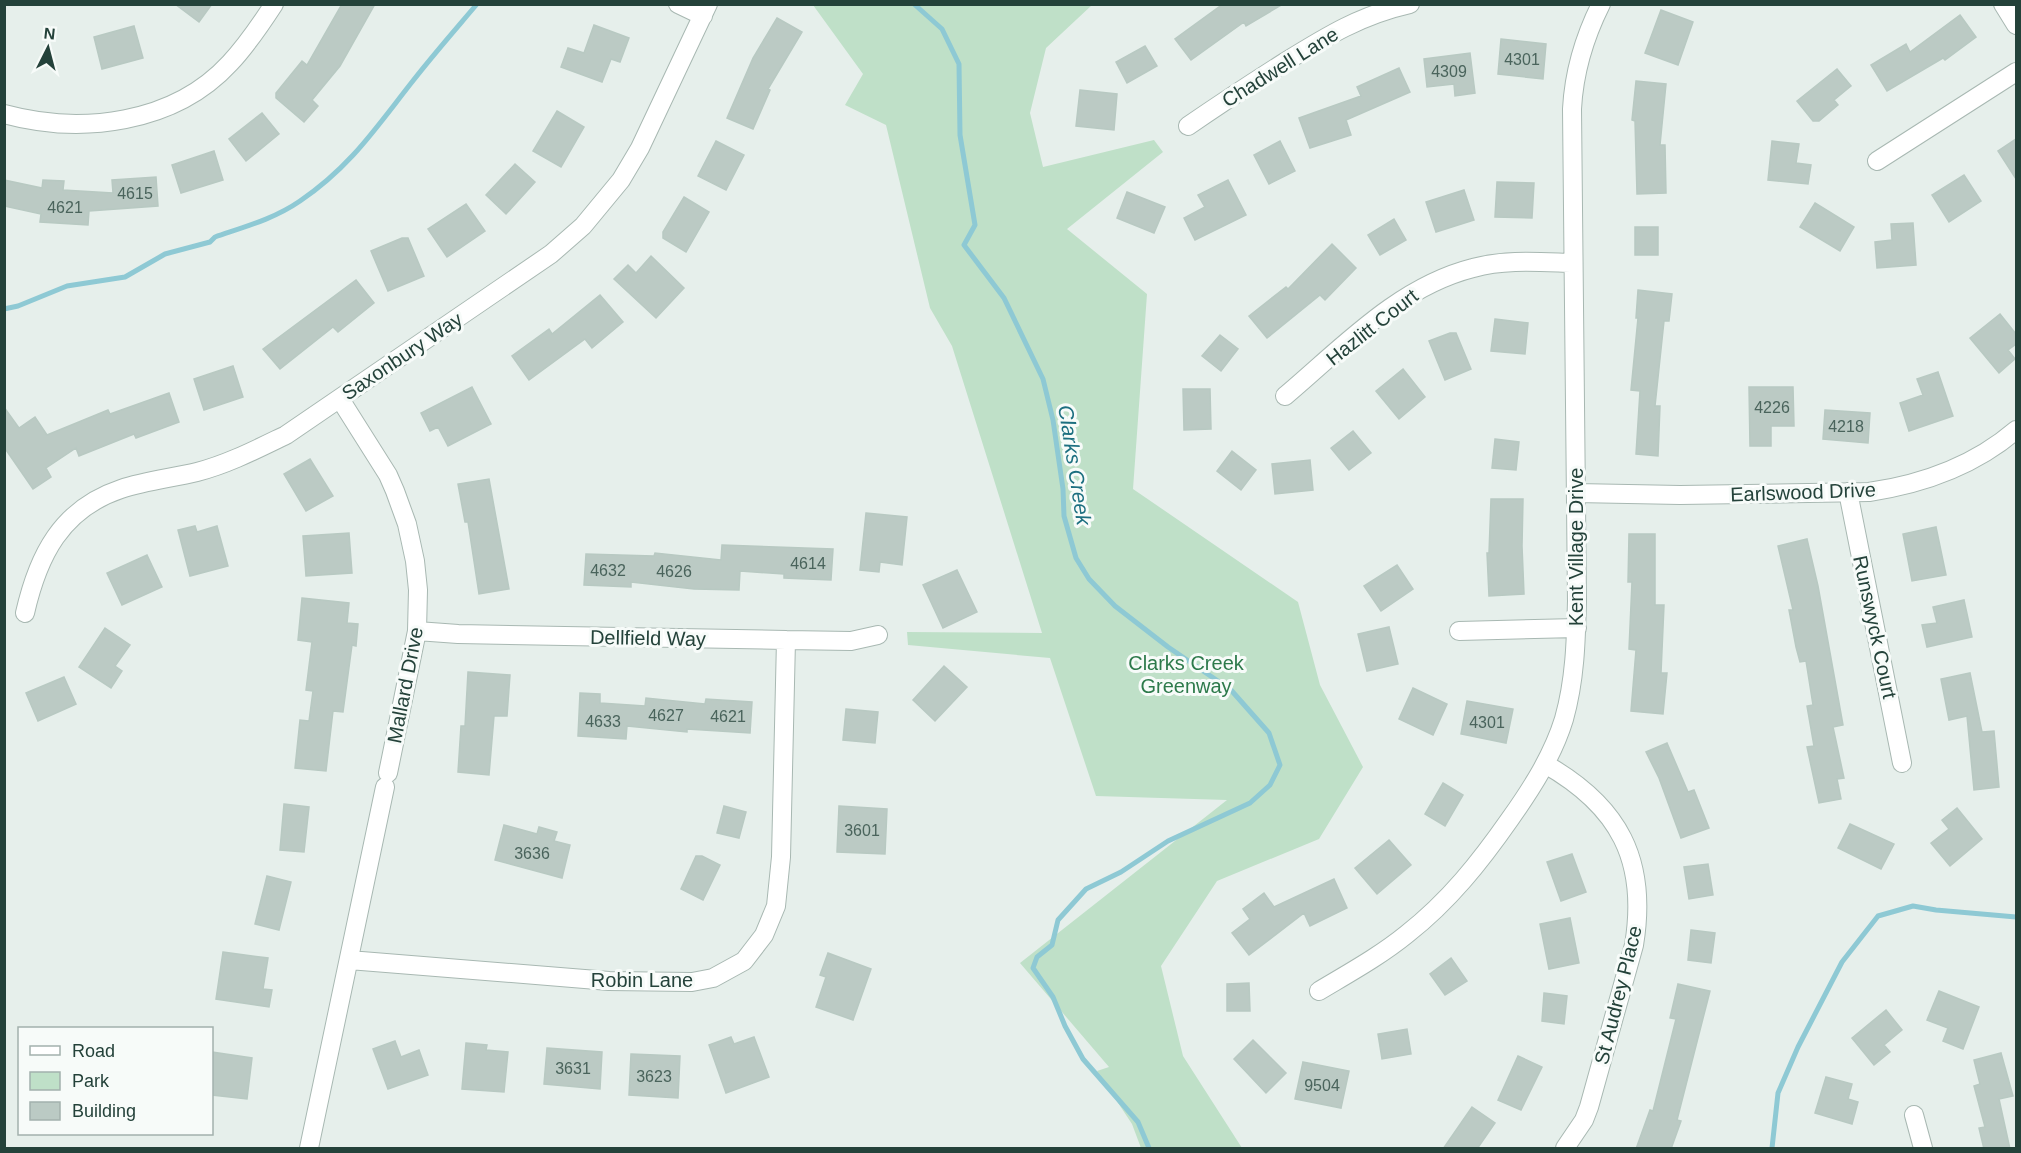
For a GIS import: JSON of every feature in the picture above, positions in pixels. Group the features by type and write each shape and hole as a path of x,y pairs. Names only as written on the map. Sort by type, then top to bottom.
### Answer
{"street":[{"path":"4,114 65,124 94,124 133,118 168,106 194,92 230,63 274,4"},
{"path":"678,4 706,10"},
{"name":"Chadwell Lane","path":"1188,126 1234,94 1337,30 1374,14 1410,4"},
{"path":"2003,4 2016,25"},
{"name":"Kent Village Drive","path":"1319,991 1387,949 1439,907 1461,884 1527,794 1545,764 1564,720 1572,684 1576,628 1573,91 1582,49 1597,6"},
{"name":"Saxonbury Way","path":"25,613 32,582 47,548 64,526 84,508 123,488 199,471 248,453 286,435 551,254 583,226 621,180 640,148 706,10"},
{"path":"1877,161 2016,72"},
{"name":"Hazlitt Court","path":"1286,396 1380,315 1441,278 1474,268 1507,262 1573,263"},
{"name":"Mallard Drive","path":"309,1149 417,631 418,590 415,561 406,524 388,476 340,399"},
{"name":"Earlswood Drive","path":"1576,493 1680,495 1869,492 1937,476 1968,462 2016,430"},
{"name":"Runswyck Court","path":"1848,492 1902,763"},
{"path":"1458,631 1576,628"},
{"name":"Dellfield Way","path":"417,631 458,634 786,640 851,640 878,635"},
{"name":"Robin Lane","path":"350,960 609,981 692,982 713,978 744,961 764,935 776,906 781,857 786,640"},
{"name":"St Audrey Place","path":"1545,764 1580,785 1615,825 1630,856 1638,891 1638,918 1634,945 1589,1107 1584,1120 1565,1149"},
{"path":"1914,1115 1923,1149"}],"green space":[{"name":"Clarks Creek Greenway","path":"813,5 1092,5 1046,48 1030,113 1043,167 1154,140 1163,152 1067,229 1147,294 1133,489 1298,602 1320,685 1363,767 1319,839 1217,881 1161,966 1183,1056 1242,1148 1141,1148 1132,1124 1097,1071 1109,1067 1020,963 1227,800 1096,796 1050,658 908,645 907,632 1042,633 952,346 930,308 886,125 845,105 863,74"}],"building":[{"path":"175,4 212,4 199,22"},
{"path":"342,4 375,4 340,66 312,100 318,106 304,122 276,98 276,93 302,61 307,65"},
{"path":"1223,4 1283,4 1246,26 1244,22 1191,60 1175,39"},
{"path":"1661,10 1693,22 1678,65 1645,53"},
{"path":"1960,15 1976,37 1945,60 1943,58 1887,91 1871,65 1906,44 1910,52"},
{"path":"777,18 802,32 768,89 770,90 753,129 727,118 753,58"},
{"path":"594,25 629,38 620,62 611,59 602,82 561,67 568,48 584,53"},
{"path":"134,26 143,58 102,69 94,37"},
{"path":"1501,39 1546,44 1543,79 1498,74"},
{"path":"1145,46 1157,66 1127,83 1116,62"},
{"path":"1470,53 1475,93 1455,96 1454,84 1427,87 1424,59"},
{"path":"1399,68 1410,92 1346,120 1351,135 1310,148 1299,118 1361,96 1357,87"},
{"path":"1837,69 1851,86 1834,100 1838,105 1819,121 1813,121 1797,101"},
{"path":"1636,81 1666,84 1660,145 1665,145 1666,193 1637,194 1635,121 1632,120"},
{"path":"1080,90 1117,94 1114,130 1076,126"},
{"path":"557,111 584,127 561,167 533,151"},
{"path":"262,113 279,134 246,161 229,139"},
{"path":"2016,139 2016,179 1998,151"},
{"path":"716,141 744,155 726,190 698,176"},
{"path":"1280,141 1295,171 1269,184 1254,155"},
{"path":"1772,141 1799,144 1796,163 1811,165 1808,184 1768,180"},
{"path":"214,151 223,180 181,193 172,165"},
{"path":"515,164 535,182 506,214 486,195"},
{"path":"1964,175 1981,201 1949,222 1932,195"},
{"path":"156,177 158,206 89,211 88,225 40,222 41,214 4,206 4,180 42,188 43,180 64,181 63,190 113,193 112,180"},
{"path":"1228,180 1246,215 1195,240 1184,218 1205,207 1198,195"},
{"path":"1497,182 1534,183 1532,218 1495,217"},
{"path":"1464,190 1474,220 1436,232 1426,202"},
{"path":"1127,192 1165,207 1154,233 1117,218"},
{"path":"684,197 709,212 686,252 663,238 663,232"},
{"path":"1815,203 1854,227 1840,251 1800,227"},
{"path":"466,204 485,231 447,257 428,229"},
{"path":"1394,219 1406,240 1380,255 1368,235"},
{"path":"1913,223 1916,265 1877,268 1875,242 1892,240 1891,224"},
{"path":"1635,227 1658,227 1658,255 1635,255"},
{"path":"402,238 408,238 424,276 388,291 371,251"},
{"path":"1332,244 1356,268 1325,300 1320,295 1267,338 1249,316 1286,287 1288,289"},
{"path":"651,256 684,288 656,318 614,279 628,265 636,273"},
{"path":"356,280 374,303 338,332 333,327 280,369 263,349"},
{"path":"1638,290 1672,294 1669,321 1664,321 1655,406 1660,406 1658,456 1636,454 1640,391 1631,390 1638,318 1636,318"},
{"path":"600,295 623,322 592,348 585,339 529,380 512,356 549,329 552,334"},
{"path":"2000,314 2016,334 2016,344 2008,350 2015,359 1999,373 1970,338"},
{"path":"1495,319 1528,323 1525,354 1491,351"},
{"path":"1456,333 1471,369 1445,380 1429,341"},
{"path":"1220,335 1238,349 1221,371 1202,356"},
{"path":"233,366 243,397 204,410 194,379"},
{"path":"1403,369 1425,397 1399,419 1376,391"},
{"path":"1938,372 1953,416 1909,431 1900,403 1923,395 1917,379"},
{"path":"472,387 491,424 448,446 438,427 430,431 421,413"},
{"path":"1749,387 1793,387 1794,426 1771,426 1771,446 1750,446"},
{"path":"1183,389 1210,389 1211,429 1184,430"},
{"path":"169,393 179,422 136,438 134,434 79,456 76,448 46,468 51,477 33,489 4,447 4,407 19,428 35,417 47,435 108,410 110,414"},
{"path":"1825,410 1870,413 1868,443 1823,439"},
{"path":"1353,431 1371,453 1349,470 1331,448"},
{"path":"1495,439 1519,442 1516,470 1492,468"},
{"path":"1232,451 1256,470 1241,490 1217,471"},
{"path":"310,459 333,496 306,511 284,474"},
{"path":"1310,460 1313,490 1275,494 1272,464"},
{"path":"489,479 509,589 479,594 468,522 465,522 458,484"},
{"path":"1491,499 1523,499 1524,594 1489,596 1487,553 1489,553"},
{"path":"866,513 907,517 902,565 880,562 879,572 860,570"},
{"path":"195,526 197,532 217,526 228,566 190,576 178,530"},
{"path":"1936,527 1946,575 1912,581 1903,534"},
{"path":"349,533 352,573 306,576 303,536"},
{"path":"1629,534 1655,534 1655,605 1664,605 1661,673 1667,673 1663,714 1631,711 1636,650 1629,649 1632,582 1628,582"},
{"path":"1807,539 1818,586 1843,725 1833,727 1844,778 1837,779 1841,799 1819,803 1807,747 1814,746 1807,706 1813,705 1806,661 1800,662 1796,647 1789,610 1793,610 1778,546"},
{"path":"722,545 833,549 831,580 784,578 784,574 740,571 739,590 694,589 631,582 631,587 584,585 586,554 654,556 655,553 721,560"},
{"path":"147,555 162,587 122,605 107,573"},
{"path":"1397,565 1413,589 1381,611 1364,586"},
{"path":"957,570 977,612 943,628 923,585"},
{"path":"302,598 349,603 347,623 358,624 356,646 352,645 343,712 333,711 326,771 295,768 300,720 309,721 313,691 306,690 312,642 298,640"},
{"path":"1964,600 1972,637 1927,647 1922,625 1937,623 1933,607"},
{"path":"1389,627 1398,664 1367,671 1358,634"},
{"path":"105,628 130,645 115,666 122,671 111,688 79,667"},
{"path":"944,666 967,687 935,721 913,700"},
{"path":"468,672 510,675 507,716 494,716 489,775 458,772 461,726 465,726"},
{"path":"1970,673 1982,732 1994,731 1999,787 1974,790 1967,716 1949,720 1941,679"},
{"path":"64,677 76,704 38,721 26,693"},
{"path":"1413,688 1447,704 1433,735 1399,719"},
{"path":"580,693 600,694 600,703 645,706 646,698 705,704 706,699 752,702 750,733 687,729 687,732 627,726 626,739 578,736"},
{"path":"1467,701 1513,709 1506,743 1461,734"},
{"path":"846,709 878,712 875,743 843,740"},
{"path":"1667,743 1688,792 1694,790 1709,828 1681,838 1659,778 1646,752"},
{"path":"1443,783 1463,795 1445,826 1425,814"},
{"path":"284,804 309,807 304,852 280,850"},
{"path":"724,806 746,812 739,838 717,833"},
{"path":"839,806 887,809 885,854 837,852"},
{"path":"1957,808 1982,839 1950,866 1931,843 1949,829 1942,820"},
{"path":"1850,824 1894,844 1881,869 1838,848"},
{"path":"504,825 537,834 539,827 557,832 554,841 570,845 562,878 495,860"},
{"path":"1389,840 1411,865 1377,894 1355,868"},
{"path":"1572,854 1586,892 1561,901 1547,862"},
{"path":"696,856 702,856 720,865 703,900 681,889"},
{"path":"1708,864 1713,895 1689,899 1684,867"},
{"path":"267,876 291,882 279,930 255,924"},
{"path":"1334,879 1347,908 1310,926 1304,913 1249,955 1232,933 1250,919 1243,909 1264,893 1274,907"},
{"path":"1570,918 1579,963 1549,969 1540,924"},
{"path":"1691,930 1715,933 1711,963 1688,960"},
{"path":"223,952 268,958 263,989 272,990 269,1007 216,999"},
{"path":"828,953 871,969 853,1020 816,1007 826,977 820,975"},
{"path":"1451,958 1467,981 1445,995 1430,974"},
{"path":"1249,983 1250,1011 1227,1011 1227,984"},
{"path":"1678,984 1710,991 1677,1120 1681,1121 1671,1149 1636,1149 1650,1110 1653,1111 1676,1019 1670,1018"},
{"path":"1939,991 1979,1007 1963,1049 1943,1041 1948,1028 1927,1020"},
{"path":"1544,993 1567,996 1564,1024 1542,1021"},
{"path":"1886,1010 1902,1030 1884,1045 1890,1052 1874,1065 1852,1038"},
{"path":"1407,1029 1411,1054 1382,1059 1378,1034"},
{"path":"731,1037 734,1044 754,1037 769,1077 726,1093 709,1045"},
{"path":"1253,1040 1286,1073 1266,1093 1234,1059"},
{"path":"395,1041 401,1057 419,1050 428,1075 388,1089 373,1049"},
{"path":"466,1043 487,1045 486,1050 508,1052 504,1092 462,1089"},
{"path":"547,1048 602,1052 600,1089 544,1084"},
{"path":"213,1052 252,1058 247,1099 213,1095"},
{"path":"2001,1053 2013,1096 1999,1099 2010,1149 1984,1149 1979,1128 1985,1127 1974,1086 1980,1084 1974,1060"},
{"path":"631,1054 680,1056 678,1098 629,1095"},
{"path":"1518,1056 1542,1067 1521,1110 1498,1100"},
{"path":"1303,1062 1349,1071 1341,1108 1295,1099"},
{"path":"1826,1077 1852,1084 1848,1099 1858,1102 1852,1124 1815,1113"},
{"path":"1472,1107 1495,1123 1477,1149 1443,1149"}],"waterway":[{"path":"4,309 18,306 67,286 125,277 165,254 210,242 215,237 269,218 300,201 348,161 477,4"},
{"name":"Clarks Creek","path":"914,4 942,29 959,64 960,135 975,225 964,245 1004,298 1043,379 1053,420 1063,489 1064,516 1076,558 1089,579 1115,606 1168,647 1231,690 1269,733 1280,765 1270,785 1250,803 1168,841 1121,872 1086,889 1058,920 1052,945 1037,957 1033,968 1053,997 1065,1026 1083,1059 1138,1122 1149,1148"},
{"path":"1772,1148 1778,1093 1798,1047 1842,962 1878,916 1913,906 2016,917"}]}
